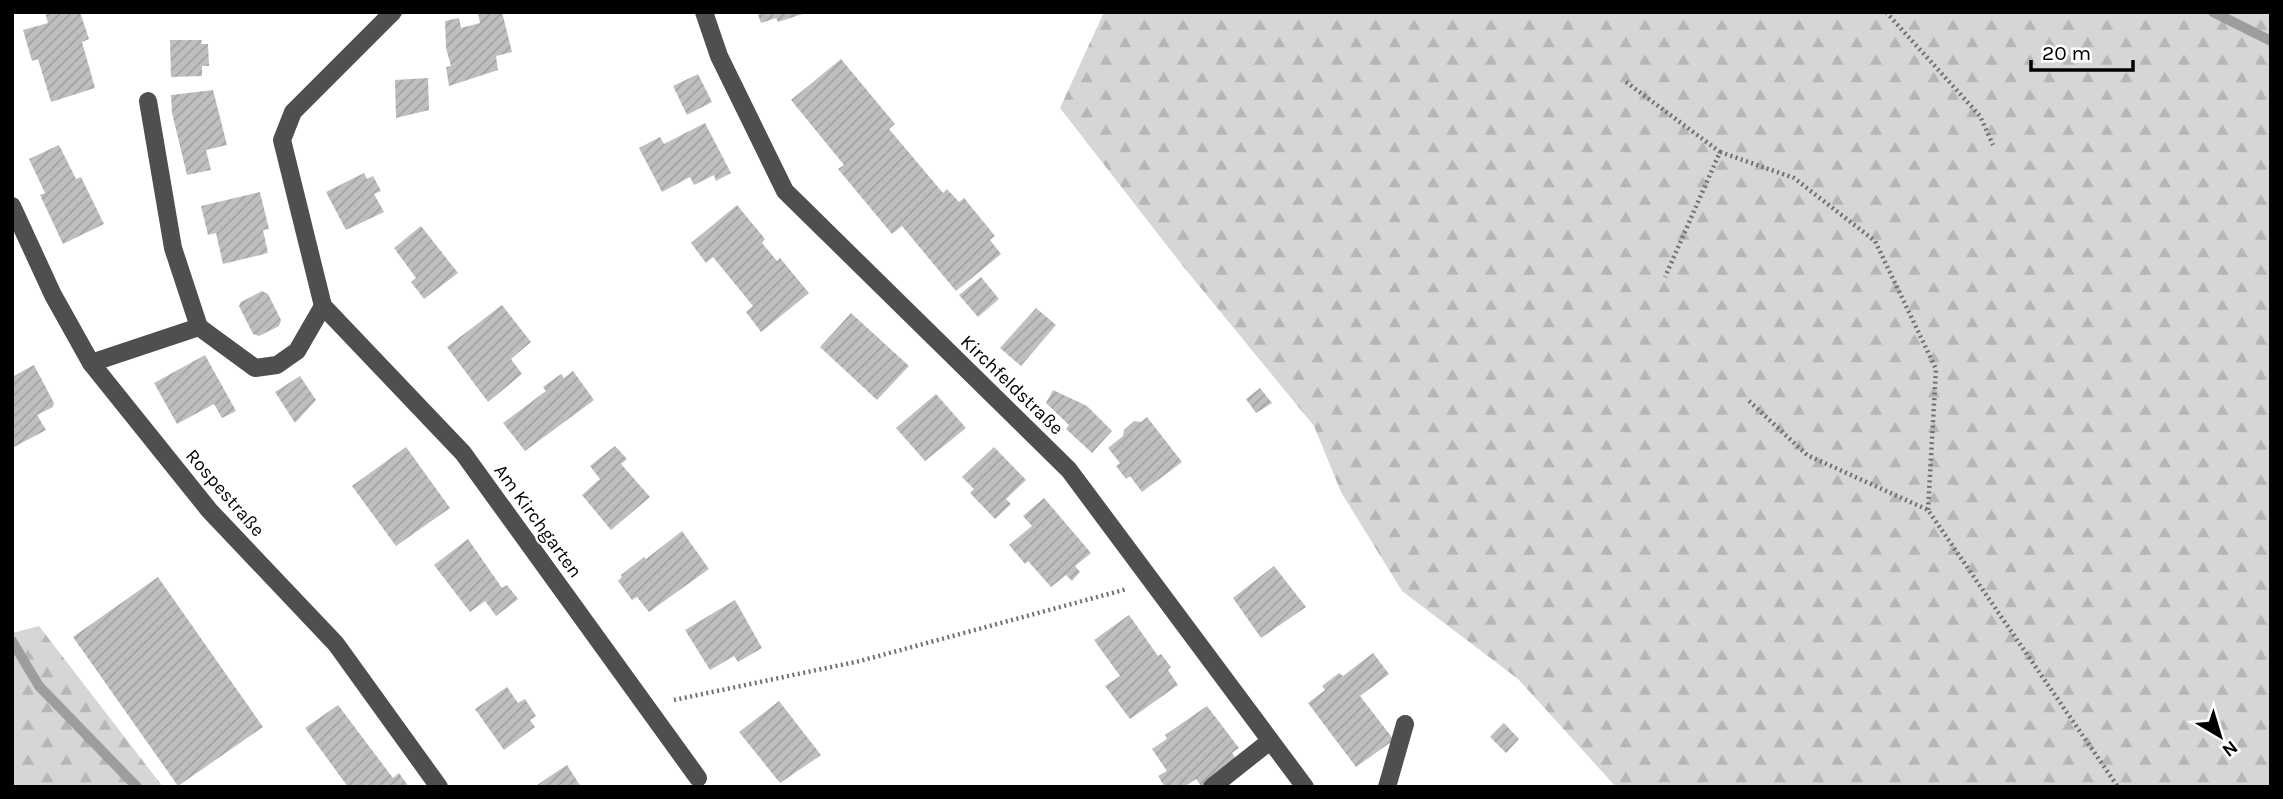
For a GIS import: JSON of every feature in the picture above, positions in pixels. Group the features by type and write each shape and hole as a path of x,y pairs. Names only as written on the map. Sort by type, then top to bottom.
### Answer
{"street":[{"name":"Am Kirchgarten","path":"393,12 293,112 282,140 323,306 463,453 698,778"},
{"name":"Kirchfeldstraße","path":"704,12 719,56 785,191 1069,470 1305,787"},
{"path":"148,101 173,248 199,327 255,368 277,365 297,351 323,306"},
{"name":"Rospestraße","path":"12,205 53,295 91,363 209,510 336,644 439,787"},
{"path":"91,363 199,327"},
{"path":"1387,787 1405,724"},
{"path":"1212,787 1270,741"}],"path":[{"path":"1886,12 1980,116 1993,145"},
{"path":"1626,82 1720,152 1794,178 1875,241 1936,369 1928,510"},
{"path":"1665,277 1720,152"},
{"path":"1749,401 1807,455 1928,510 2118,787"},
{"path":"645,706 860,661 1151,581"}],"green space":[{"path":"1104,12 2271,12 2271,787 1616,787 1518,679 1402,591 1341,492 1314,426 1182,265 1060,108"},
{"path":"39,626 163,787 12,787 12,633"}],"building":[{"path":"45,12 80,12 89,39 82,42 95,88 51,102 38,59 32,61 23,30 48,23"},
{"path":"502,12 512,52 496,56 498,70 449,86 446,67 451,66 446,48 445,21 459,18 461,28 480,23 478,13"},
{"path":"757,12 806,13 778,22 776,18 761,23"},
{"path":"170,40 202,40 201,44 208,44 209,66 202,66 202,76 171,77"},
{"path":"841,59 895,124 889,129 943,193 947,189 959,202 964,198 995,236 990,240 1001,254 956,291 902,226 892,234 838,169 844,165 791,100"},
{"path":"698,74 712,102 687,115 673,86"},
{"path":"428,78 429,110 396,118 395,80"},
{"path":"213,90 227,145 206,150 211,170 187,175 172,113 171,95"},
{"path":"705,123 731,173 716,181 714,175 694,185 690,177 662,192 639,148 660,137 664,144"},
{"path":"59,145 76,179 81,177 104,224 63,244 40,195 45,193 29,159"},
{"path":"364,173 367,179 373,176 381,191 374,194 384,212 346,230 326,192"},
{"path":"260,192 269,229 263,230 268,253 223,264 216,233 208,235 201,206"},
{"path":"737,205 765,239 762,243 777,261 780,258 809,293 761,332 746,312 753,306 713,257 706,263 691,243"},
{"path":"421,226 458,273 424,299 411,282 416,278 394,248"},
{"path":"981,277 999,299 978,317 959,295"},
{"path":"262,291 268,294 281,320 279,326 259,336 253,334 239,306 241,302"},
{"path":"502,305 531,342 511,359 522,374 488,402 447,347"},
{"path":"1036,308 1056,325 1021,366 1000,348"},
{"path":"851,313 909,366 877,400 820,347"},
{"path":"205,355 236,411 222,418 214,404 177,424 154,383"},
{"path":"34,365 54,403 53,407 37,415 46,430 14,447 12,377"},
{"path":"573,371 594,400 525,451 503,423 546,391 543,387 561,374 564,378"},
{"path":"300,376 316,400 295,423 275,392"},
{"path":"1260,388 1272,403 1256,413 1246,399"},
{"path":"1053,390 1087,406 1112,431 1092,453 1066,429 1069,425 1046,403"},
{"path":"936,394 966,428 925,461 896,428"},
{"path":"1147,417 1182,462 1142,492 1130,476 1126,479 1116,466 1120,463 1108,448 1123,436 1124,430 1134,421 1141,422"},
{"path":"615,446 627,459 621,464 650,497 611,530 582,495 600,479 590,466"},
{"path":"406,447 450,508 396,546 352,486"},
{"path":"994,447 1026,480 1006,499 1011,504 995,519 970,493 974,489 962,477"},
{"path":"1044,498 1091,553 1075,566 1080,572 1072,581 1066,575 1051,587 1028,561 1025,564 1009,545 1032,526 1023,516"},
{"path":"682,531 709,569 649,612 637,597 632,600 618,581 621,575 644,557 646,559"},
{"path":"468,539 502,588 507,585 518,599 496,616 485,601 470,612 434,565"},
{"path":"1274,566 1306,607 1261,638 1233,598"},
{"path":"158,577 263,727 178,786 73,637"},
{"path":"735,600 762,648 738,662 734,656 710,670 685,630"},
{"path":"1129,615 1158,656 1161,654 1171,667 1168,670 1178,685 1130,719 1105,686 1120,676 1094,640"},
{"path":"1373,653 1389,674 1360,696 1394,740 1356,767 1308,703 1325,690 1322,686 1339,673 1343,676"},
{"path":"507,687 518,703 525,699 536,716 530,720 535,727 504,750 475,709"},
{"path":"779,701 821,755 780,783 739,732"},
{"path":"338,705 393,778 399,773 409,787 348,787 305,728"},
{"path":"1207,706 1239,748 1232,753 1238,761 1202,787 1196,779 1184,787 1165,787 1158,776 1167,771 1152,749 1167,739 1165,735"},
{"path":"1504,723 1519,739 1506,753 1490,737"},
{"path":"567,765 581,787 534,787"}],"waterway":[{"path":"2213,12 2271,41"},
{"path":"12,641 39,686 137,787"}]}
